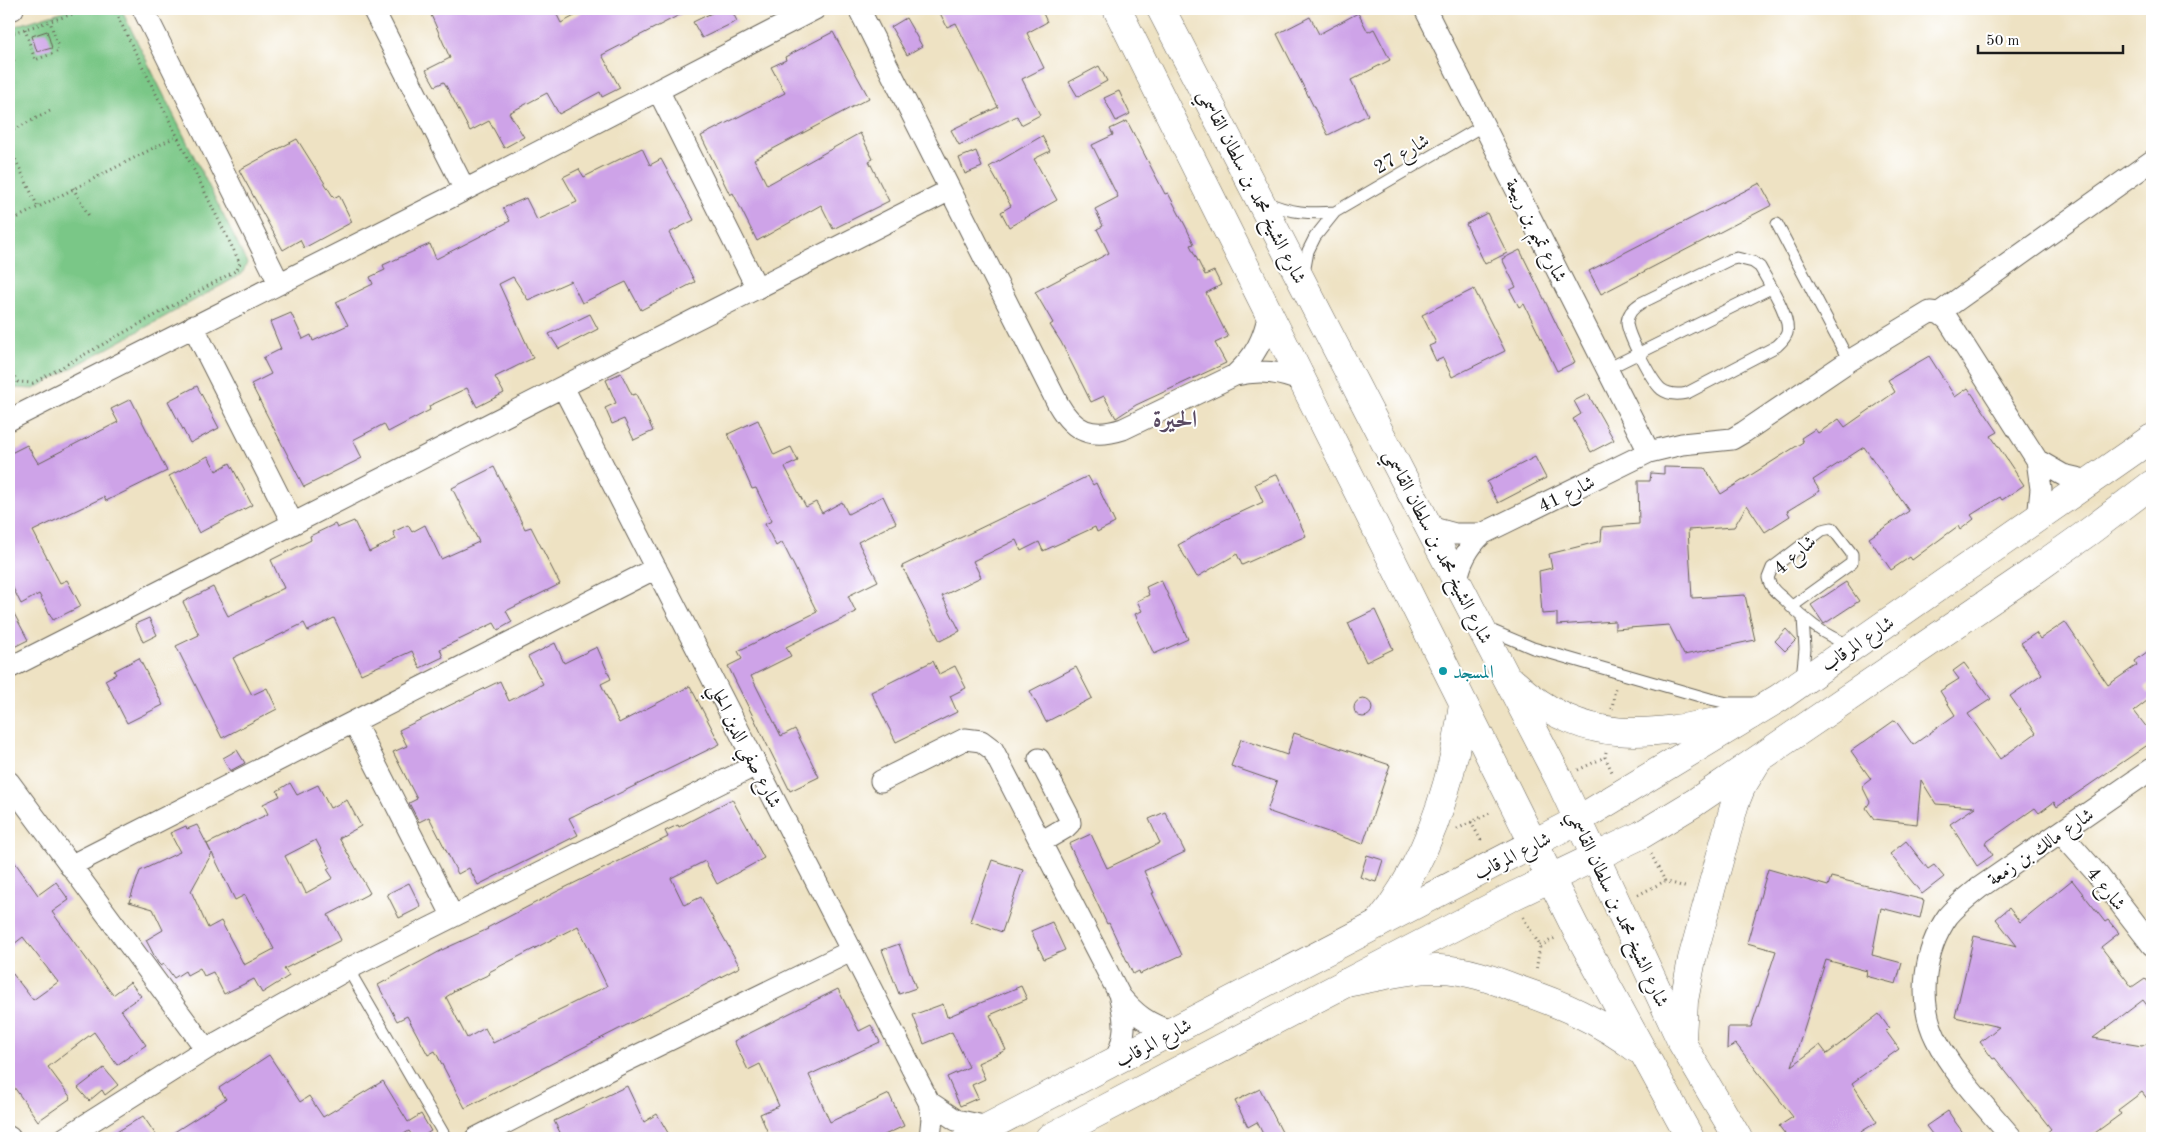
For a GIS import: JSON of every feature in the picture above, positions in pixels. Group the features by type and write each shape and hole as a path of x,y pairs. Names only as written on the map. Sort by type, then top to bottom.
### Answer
{"main road":[{"path":"1117,9 1551,878 1643,1054 1690,1138"},
{"name":"شارع الشيخ محمد بن سلطان القاسمي","path":"1161,9 1477,623 1506,675 1596,856 1682,1043 1738,1138"},
{"name":"شارع المرقاب","path":"978,1133 1578,820 1779,698 2093,482 2152,438"},
{"name":"شارع المرقاب","path":"1049,1138 1551,878 1649,830 1757,762 2067,548 2152,484"},
{"path":"1506,675 1528,695 1553,712 1580,724 1609,731 1654,733 1751,715"},
{"path":"1378,924 1397,900 1412,874 1439,810 1459,736 1463,703"},
{"path":"1682,1043 1684,1001 1692,959 1735,803 1741,788 1757,762"},
{"path":"1345,984 1416,970 1439,969 1483,976 1591,1018 1643,1054"}],"street":[{"path":"9,10 13,9"},
{"path":"143,9 279,283"},
{"path":"373,9 465,190"},
{"path":"10,418 465,190 815,9"},
{"path":"859,9 1066,417 1078,427 1092,433 1108,434 1123,429 1235,375 1252,371 1270,371 1304,382"},
{"name":"شارع تميم بن ربيعة","path":"1426,9 1649,452"},
{"path":"658,90 758,288"},
{"name":"شارع 41","path":"1457,581 1459,567 1465,554 1472,543 1482,534 1649,452 1682,444 1732,439 1849,361 1920,317 1930,312 1939,313 2152,161"},
{"path":"9,668 950,190"},
{"path":"1235,375 1248,363 1259,347 1266,331 1269,313"},
{"path":"1939,313 1948,320 2037,460 2041,489 2038,519"},
{"path":"193,326 292,524"},
{"name":"شارع صفي الدين الحلي","path":"563,387 929,1102 932,1118 930,1138"},
{"path":"2037,460 2063,474 2093,482"},
{"name":"شارع 41","path":"1429,527 1456,534 1482,534"},
{"path":"70,866 656,568"},
{"path":"354,722 452,916"},
{"path":"881,781 958,742 973,739 981,741 993,750 1118,994 1124,1012 1125,1030 1122,1047 1114,1062"},
{"path":"1039,759 1069,817 1070,823 1066,828 1041,842"},
{"path":"65,1138 206,1049 348,969 756,765"},
{"name":"شارع مالك بن زمعة","path":"2012,1138 1949,1061 1935,1038 1927,1012 1924,985 1928,959 1938,933 1962,901 2152,770"},
{"path":"9,782 206,1049"},
{"name":"شارع 4","path":"2060,832 2098,876 2152,945"},
{"path":"476,1138 851,950"},
{"path":"1118,994 1143,1019 1158,1028 1173,1031"},
{"name":"شارع صفي الدين الحلي","path":"929,1102 978,1133"}],"lane":[{"name":"شارع 27","path":"1303,282 1308,251 1315,236 1336,212 1484,125"},
{"name":"شارع 27","path":"1260,199 1289,210 1304,213 1336,212"},
{"path":"1777,224 1849,361"},
{"path":"1745,259 1760,267 1787,324 1787,332 1777,346 1687,393 1678,395 1661,389 1639,353 1627,323 1633,308 1729,260 1745,259"},
{"path":"1607,369 1771,288"},
{"name":"شارع 4","path":"1792,607 1852,562 1852,554 1835,530 1828,527 1822,530 1772,568 1768,578 1772,588 1803,618 1826,635 1854,646"},
{"path":"1802,681 1805,650 1803,618"},
{"path":"1477,623 1504,637 1533,648 1710,699 1743,704 1779,698"},
{"path":"348,969 446,1138"}],"path":[{"path":"9,34 89,9"},
{"path":"9,369 18,382 33,384 237,270 240,263 114,9"},
{"path":"25,29 35,60 59,50 50,21"},
{"path":"9,46 14,62 9,64"},
{"path":"9,132 52,110"},
{"path":"9,222 177,136"},
{"path":"9,146 38,207"},
{"path":"73,188 89,216"}],"green space":[{"path":"70,9 121,9 247,263 242,274 34,389 15,388 9,380 9,28"}],"building":[{"path":"444,9 554,9 561,23 588,9 691,9 602,55 620,88 602,97 600,92 559,114 547,93 509,113 524,137 504,148 489,121 470,131 444,82 435,86 426,70 450,58 431,15"},
{"path":"720,9 731,9 737,21 702,38 693,22"},
{"path":"938,9 1041,9 1047,22 1027,33 1044,68 1022,79 1040,115 1021,125 1017,116 959,145 951,130 998,107 956,23 947,27"},
{"path":"1358,13 1368,32 1374,29 1390,60 1351,80 1368,115 1328,135 1277,34 1310,17 1319,34"},
{"path":"906,18 922,46 907,55 891,27"},
{"path":"47,31 52,48 37,52 32,36"},
{"path":"833,32 869,98 754,159 767,185 860,133 873,159 869,161 889,201 833,229 821,205 757,241 733,193 730,195 701,136 785,93 771,67 786,60 785,57"},
{"path":"1099,66 1107,81 1078,97 1069,82"},
{"path":"1119,91 1130,114 1116,121 1104,98"},
{"path":"1127,121 1165,194 1168,193 1186,227 1194,244 1190,245 1205,275 1214,271 1221,285 1206,293 1228,337 1215,343 1226,363 1136,405 1116,418 1104,396 1091,402 1061,342 1050,325 1053,323 1035,292 1109,253 1097,229 1103,226 1095,209 1118,197 1092,145 1113,135 1110,129"},
{"path":"1042,136 1050,151 1034,159 1057,200 1009,227 1001,212 1011,206 989,167"},
{"path":"297,139 334,198 339,195 352,222 304,248 300,240 283,250 239,170"},
{"path":"642,148 650,165 661,159 694,220 669,233 695,282 641,310 626,282 582,303 571,281 528,300 513,277 499,284 533,358 495,377 504,393 477,407 467,388 429,406 430,410 388,432 384,424 353,440 362,458 304,487 251,384 271,374 263,358 281,349 270,322 291,313 303,339 311,335 313,341 348,325 336,302 373,284 370,277 385,270 383,265 430,244 436,259 510,221 503,208 526,198 537,220 577,202 563,177 579,169 584,177"},
{"path":"976,151 982,167 965,174 959,158"},
{"path":"1760,183 1772,205 1601,294 1589,271"},
{"path":"1487,213 1507,253 1485,264 1466,224"},
{"path":"1520,250 1575,362 1557,371 1524,304 1519,307 1510,290 1516,287 1502,259"},
{"path":"1474,289 1505,351 1452,377 1443,358 1436,361 1429,346 1436,343 1422,315"},
{"path":"590,314 598,329 559,349 549,334"},
{"path":"1929,356 1955,397 1968,388 1998,432 1991,436 2024,485 2002,500 2000,497 1971,515 1974,519 1960,530 1958,526 1912,560 1910,557 1891,570 1869,538 1909,511 1864,447 1813,480 1820,491 1787,511 1790,516 1765,532 1747,505 1734,527 1688,530 1692,598 1745,595 1755,640 1684,655 1669,625 1615,629 1615,621 1557,625 1557,613 1542,614 1539,571 1552,568 1549,554 1601,541 1602,527 1639,524 1638,481 1650,481 1651,473 1664,474 1664,467 1705,468 1721,494 1803,442 1801,438 1815,429 1818,433 1839,419 1845,427 1895,392 1888,380"},
{"path":"621,373 632,395 636,394 653,431 634,440 624,419 612,424 605,408 616,403 606,380"},
{"path":"197,386 219,428 190,443 168,401"},
{"path":"1588,394 1614,440 1591,452 1573,419 1581,414 1574,401"},
{"path":"131,399 167,471 106,501 104,497 33,531 60,583 67,580 81,606 53,620 39,594 21,604 9,580 9,454 27,445 38,463 118,422 111,409"},
{"path":"758,420 774,455 791,447 798,461 785,467 806,507 816,502 822,513 842,502 848,514 883,496 896,523 858,542 878,581 848,596 856,612 786,647 791,656 751,676 781,736 795,729 819,777 790,791 728,666 742,659 738,651 817,612 782,542 776,546 765,524 772,521 756,488 752,489 728,434"},
{"path":"208,456 216,471 230,463 252,505 199,533 169,476"},
{"path":"1535,457 1546,478 1498,503 1487,482"},
{"path":"494,467 525,529 531,527 560,584 506,611 512,622 498,630 494,623 440,649 443,657 420,668 412,651 361,674 334,618 308,631 304,623 233,658 252,695 267,688 277,709 222,738 176,646 199,635 183,602 213,587 228,616 284,588 271,560 311,540 310,536 335,524 337,528 354,521 369,552 396,539 393,532 408,525 412,532 425,525 441,559 479,542 452,488"},
{"path":"1277,474 1306,536 1242,565 1237,554 1197,577 1178,545 1218,523 1263,502 1255,484"},
{"path":"1088,476 1093,485 1096,483 1115,523 1097,532 1095,527 1043,551 1039,542 1021,551 1016,540 973,561 981,577 942,596 960,631 940,641 902,566"},
{"path":"1161,580 1188,639 1154,654 1135,614 1142,611 1137,601 1149,595 1146,587"},
{"path":"1846,582 1859,601 1824,624 1811,605"},
{"path":"9,604 28,640 14,647 9,637"},
{"path":"1375,610 1393,649 1366,662 1348,623"},
{"path":"149,618 157,635 143,642 135,624"},
{"path":"2065,622 2108,685 2137,665 2135,661 2152,648 2152,685 2151,683 2145,687 2152,697 2134,711 2152,734 2152,742 2057,807 2054,802 2039,813 2035,808 1985,843 1993,855 1977,866 1950,824 1975,807 1936,804 1921,780 1917,824 1874,819 1866,808 1870,802 1862,786 1871,779 1851,751 1895,720 1913,745 1955,715 1940,691 1959,679 1953,671 1964,663 1991,699 1968,714 2000,759 2036,733 2010,696 2042,674 2021,643 2036,633 2040,639"},
{"path":"1786,629 1796,640 1785,651 1775,641"},
{"path":"555,643 564,663 597,647 611,679 601,684 619,723 690,686 720,744 569,818 578,835 478,885 469,868 458,874 429,817 419,822 409,803 417,799 393,752 407,746 399,730 500,681 509,701 543,684 528,657"},
{"path":"139,658 163,705 127,723 105,680 116,674 114,671"},
{"path":"933,661 939,674 955,666 966,688 950,696 957,712 896,742 871,692"},
{"path":"1076,667 1092,698 1046,722 1030,691"},
{"path":"1359,699 1367,699 1372,704 1370,715 1359,717 1354,712 1354,704"},
{"path":"1294,733 1390,765 1363,844 1267,811 1277,782 1231,766 1241,739 1287,755"},
{"path":"237,750 245,763 230,771 223,758"},
{"path":"290,783 297,795 318,785 330,808 347,800 361,826 339,838 370,893 328,915 341,940 284,969 289,976 262,993 254,979 224,994 213,972 204,976 200,968 187,975 185,971 174,978 164,964 161,966 158,963 146,940 163,930 153,909 129,902 140,871 180,852 170,833 186,826 187,829 197,825 211,852 207,844 268,814 263,804 280,796 277,791","holes":["316,840 330,867 327,869 333,878 306,893 301,883 299,884 285,856","212,853 235,900 245,895 274,949 244,965 221,921 208,928 191,891"]},
{"path":"732,799 764,858 717,884 705,861 671,878 684,905 701,897 740,967 465,1108 435,1051 428,1055 407,1016 397,1021 378,985 444,949 488,929 556,892 668,837 665,831 678,825 679,827","holes":["578,926 607,986 493,1043 485,1028 467,1038 446,997 453,991 490,974 489,972"]},
{"path":"1165,812 1185,852 1144,871 1154,893 1152,893 1182,955 1140,974 1139,971 1133,974 1069,844 1091,834 1107,868 1160,843 1149,819"},
{"path":"1906,841 1928,869 1934,865 1944,877 1922,894 1890,854"},
{"path":"9,854 38,895 56,882 69,900 52,912 113,995 130,982 141,996 121,1010 146,1045 117,1065 94,1032 48,1067 71,1098 38,1121 9,1080 9,969 33,1000 58,982 23,937 9,948"},
{"path":"1367,855 1383,860 1376,882 1360,877"},
{"path":"992,860 1023,870 1002,932 970,921"},
{"path":"1768,869 1828,886 1831,877 1924,900 1920,918 1881,908 1872,955 1902,963 1896,984 1866,976 1867,971 1826,960 1792,1066 1820,1045 1827,1054 1879,1014 1889,1028 1886,1031 1899,1049 1852,1083 1877,1122 1851,1138 1788,1138 1779,1126 1793,1117 1736,1044 1727,1049 1728,1027 1751,1027 1776,951 1747,943"},
{"path":"2072,880 2105,922 2108,920 2119,933 2101,947 2132,987 2145,978 2152,987 2152,1012 2143,1000 2093,1038 2142,1046 2152,1041 2152,1105 2142,1092 2118,1110 2121,1114 2088,1138 2040,1138 2051,1129 1995,1058 1993,1059 1980,1042 1999,1027 1955,1017 1974,936 2017,946 1996,919 2009,908 2020,922"},
{"path":"409,883 421,907 399,918 387,894"},
{"path":"1052,922 1065,950 1044,959 1031,931"},
{"path":"899,944 916,988 899,994 882,950"},
{"path":"1021,986 1027,999 990,1015 1006,1050 978,1063 985,1079 972,1085 978,1098 960,1106 947,1077 969,1067 952,1032 924,1044 913,1015 943,1004 947,1017"},
{"path":"838,989 859,1031 871,1025 880,1042 809,1075 830,1122 889,1094 904,1126 878,1138 770,1138 760,1114 779,1106 760,1064 748,1070 734,1041"},
{"path":"269,1055 300,1102 309,1096 323,1117 383,1081 408,1122 421,1114 431,1131 420,1138 414,1138 409,1131 397,1138 165,1138 226,1099 219,1088"},
{"path":"104,1068 118,1085 105,1095 102,1090 89,1101 78,1088"},
{"path":"627,1086 644,1122 657,1114 671,1138 563,1138 554,1121"},
{"path":"1260,1089 1285,1138 1265,1138 1257,1122 1248,1127 1235,1101"},
{"path":"1948,1111 1967,1138 1935,1138 1926,1126"},
{"path":"143,1116 158,1138 107,1138"}],"place":[{"name":"المسجد","path":"1443,671"}],"district":[{"name":"الحيرة","path":"1175,419"}]}
